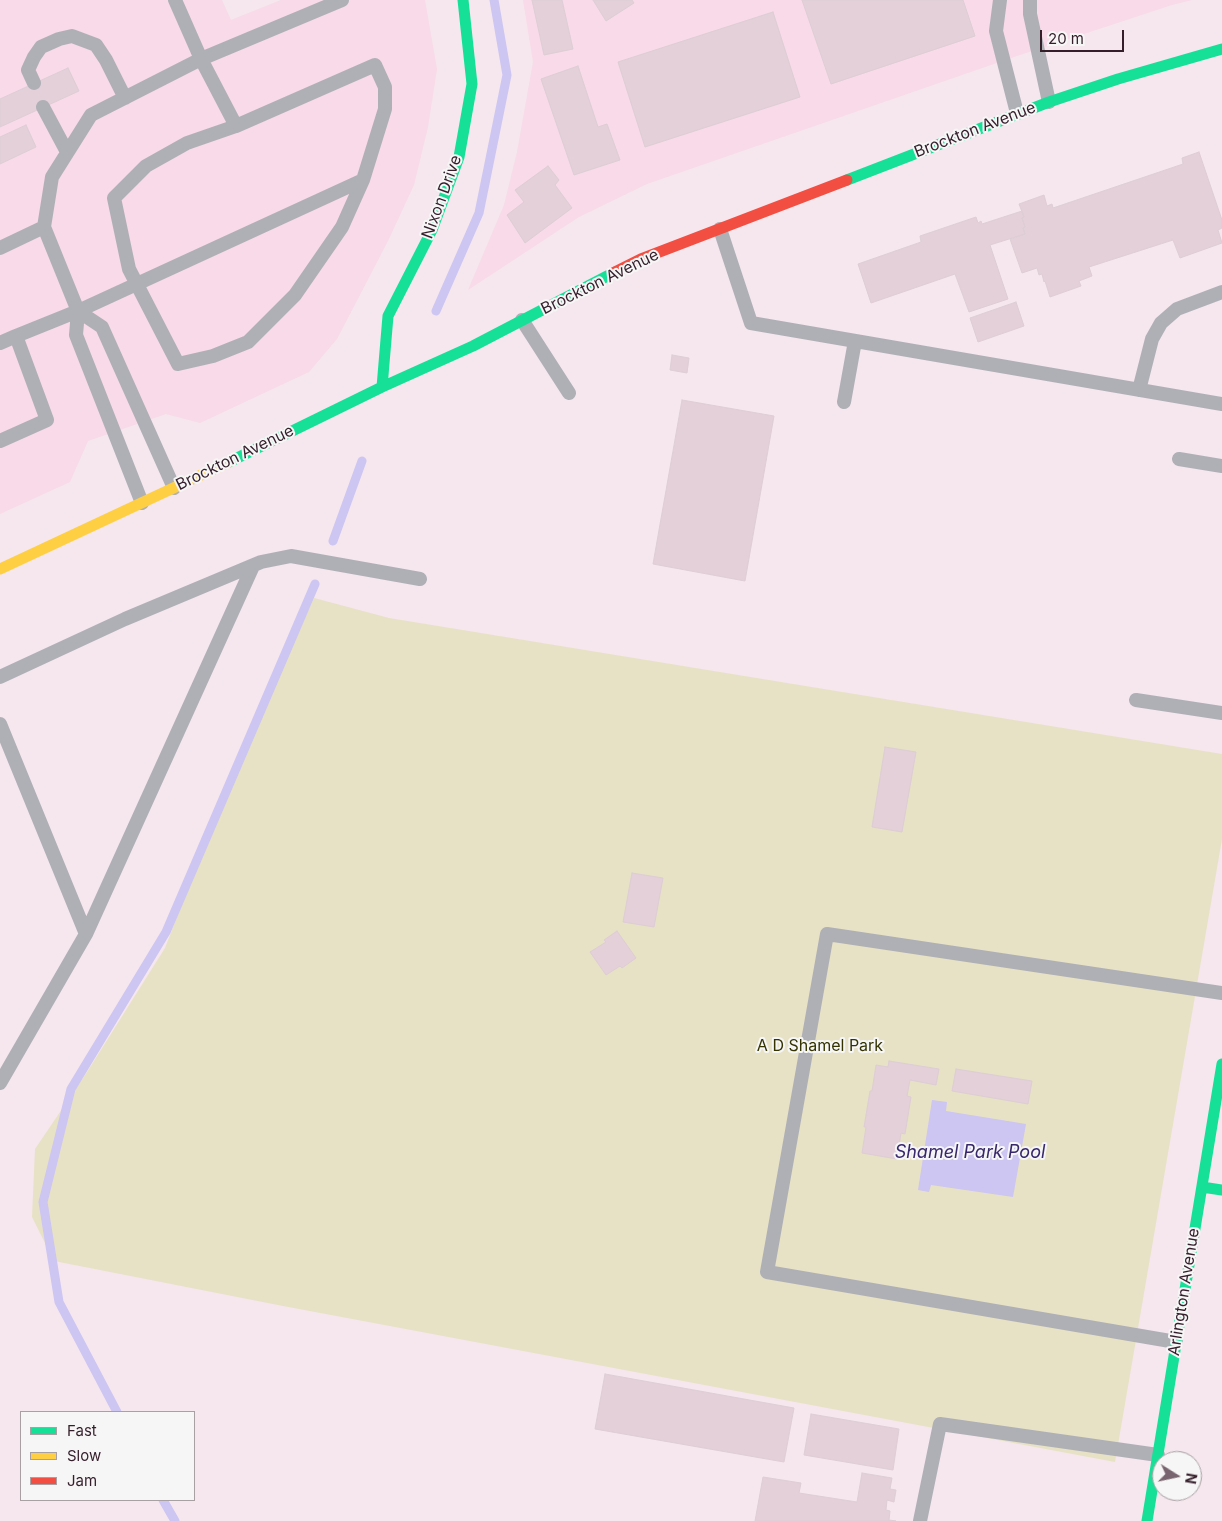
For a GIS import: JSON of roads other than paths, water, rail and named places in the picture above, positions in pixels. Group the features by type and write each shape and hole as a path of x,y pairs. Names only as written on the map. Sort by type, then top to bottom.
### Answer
{"main road":[{"name":"Nixon Drive","path":"382,387 388,316 432,230 459,157 472,84 462,0"},
{"name":"Brockton Avenue","path":"0,569 472,346 641,259 1049,102 1118,79 1222,49"},
{"name":"Arlington Avenue","path":"1159,1451 1222,1064"},
{"path":"1202,1186 1222,1190"},
{"name":"Arlington Avenue","path":"1147,1521 1152,1491"}],"lane":[{"path":"175,0 201,59 236,126"},
{"path":"142,503 76,335 78,311 44,227 52,177 91,115 201,59 342,0"},
{"path":"1000,0 996,31 1017,114"},
{"path":"1030,0 1030,14 1049,102"},
{"path":"34,83 28,70 34,57 42,47 59,39 72,36 96,45 106,60 125,98"},
{"path":"375,65 385,86 385,110 363,180 342,227 295,295 248,342 213,356 178,364 129,269 114,198 146,166 187,143 236,126 375,65"},
{"path":"43,107 67,152"},
{"path":"0,343 78,311 363,180"},
{"path":"0,248 44,227"},
{"path":"720,229 751,323 1222,404"},
{"path":"1139,390 1152,339 1161,322 1177,309 1222,292"},
{"path":"78,311 102,327 174,488"},
{"path":"522,320 569,393"},
{"path":"0,441 47,420 16,336"},
{"path":"844,402 855,341"},
{"path":"1179,459 1222,466"},
{"path":"0,677 125,619 253,566 291,556 420,578"},
{"path":"0,1083 86,934 253,566"},
{"path":"1136,700 1222,714"},
{"path":"0,724 86,934"},
{"path":"1176,1342 767,1272 827,934 1222,993"},
{"path":"920,1521 940,1424 1152,1454"}],"water":[{"name":"Shamel Park Pool","path":"932,1100 947,1102 946,1111 1026,1124 1013,1197 931,1185 929,1192 918,1190"}],"waterway":[{"path":"436,311 479,213 507,75 494,0"},
{"path":"333,541 362,461"},
{"path":"116,1411 59,1302 43,1202 71,1089 166,932 315,584"},
{"path":"164,1501 175,1521"}],"park label":[{"name":"A D Shamel Park","path":"820,1046"}]}
